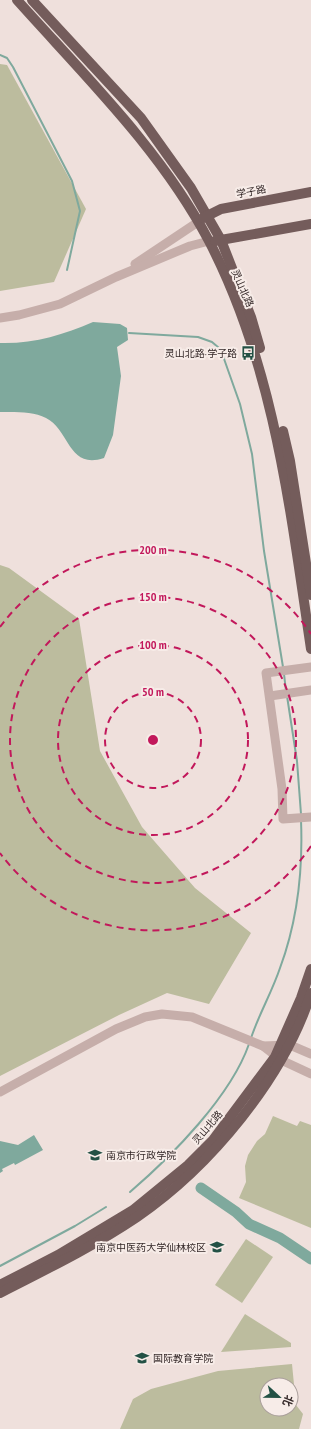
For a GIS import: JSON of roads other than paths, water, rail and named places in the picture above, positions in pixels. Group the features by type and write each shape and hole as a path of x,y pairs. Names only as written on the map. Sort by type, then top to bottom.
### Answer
{"main road":[{"name":"灵山北路","path":"16,0 130,127 180,194 209,241 245,324 272,414 283,463 311,649"},
{"name":"灵山北路","path":"32,0 141,118 191,188 221,240 251,317 278,412 290,461 311,595"},
{"name":"学子路","path":"198,222 207,215 221,209 311,192"},
{"path":"209,241 311,224"},
{"name":"灵山北路","path":"285,1044 311,969"},
{"name":"灵山北路","path":"0,1293 73,1256 138,1217 198,1166 235,1126 278,1059 311,994"},
{"name":"灵山北路","path":"0,1284 58,1255 120,1219 161,1189 213,1140 278,1059"}],"street":[{"path":"116,276 198,222"},
{"path":"0,318 19,315 60,304 116,276 190,246 209,241"},
{"path":"311,667 266,673 282,789 283,819 311,817"},
{"path":"270,696 311,690"},
{"path":"0,1092 116,1029 145,1017 162,1014 192,1017 242,1037 263,1046 278,1059 311,1074"},
{"path":"263,1046 285,1044 311,1054"}],"water":[{"path":"93,322 120,324 127,328 128,340 117,347 121,376 113,435 104,458 92,460 83,458 76,454 60,431 46,418 29,413 0,412 0,343 24,342 48,338"},
{"path":"34,1135 43,1150 15,1165 14,1163 2,1169 3,1171 0,1173 0,1141 18,1145"}],"waterway":[{"path":"0,55 7,58 13,67 72,181 80,211 67,270"},
{"path":"129,333 198,337 212,342 219,348 223,356 240,404 252,454 264,551 283,667"},
{"path":"284,674 286,691"},
{"path":"287,696 297,761 301,814"},
{"path":"251,1038 277,977 291,932 300,876 301,820"},
{"path":"130,1192 164,1161 215,1104 229,1084 249,1044"},
{"path":"201,1188 236,1212 249,1224 280,1238 311,1259"},
{"path":"0,1266 75,1226 106,1207"}],"place":[{"name":"灵山北路·学子路","path":"248,353"},
{"name":"南京市行政学院","path":"95,1155"},
{"name":"南京中医药大学仙林校区","path":"217,1247"},
{"name":"国际教育学院","path":"142,1358"}]}
